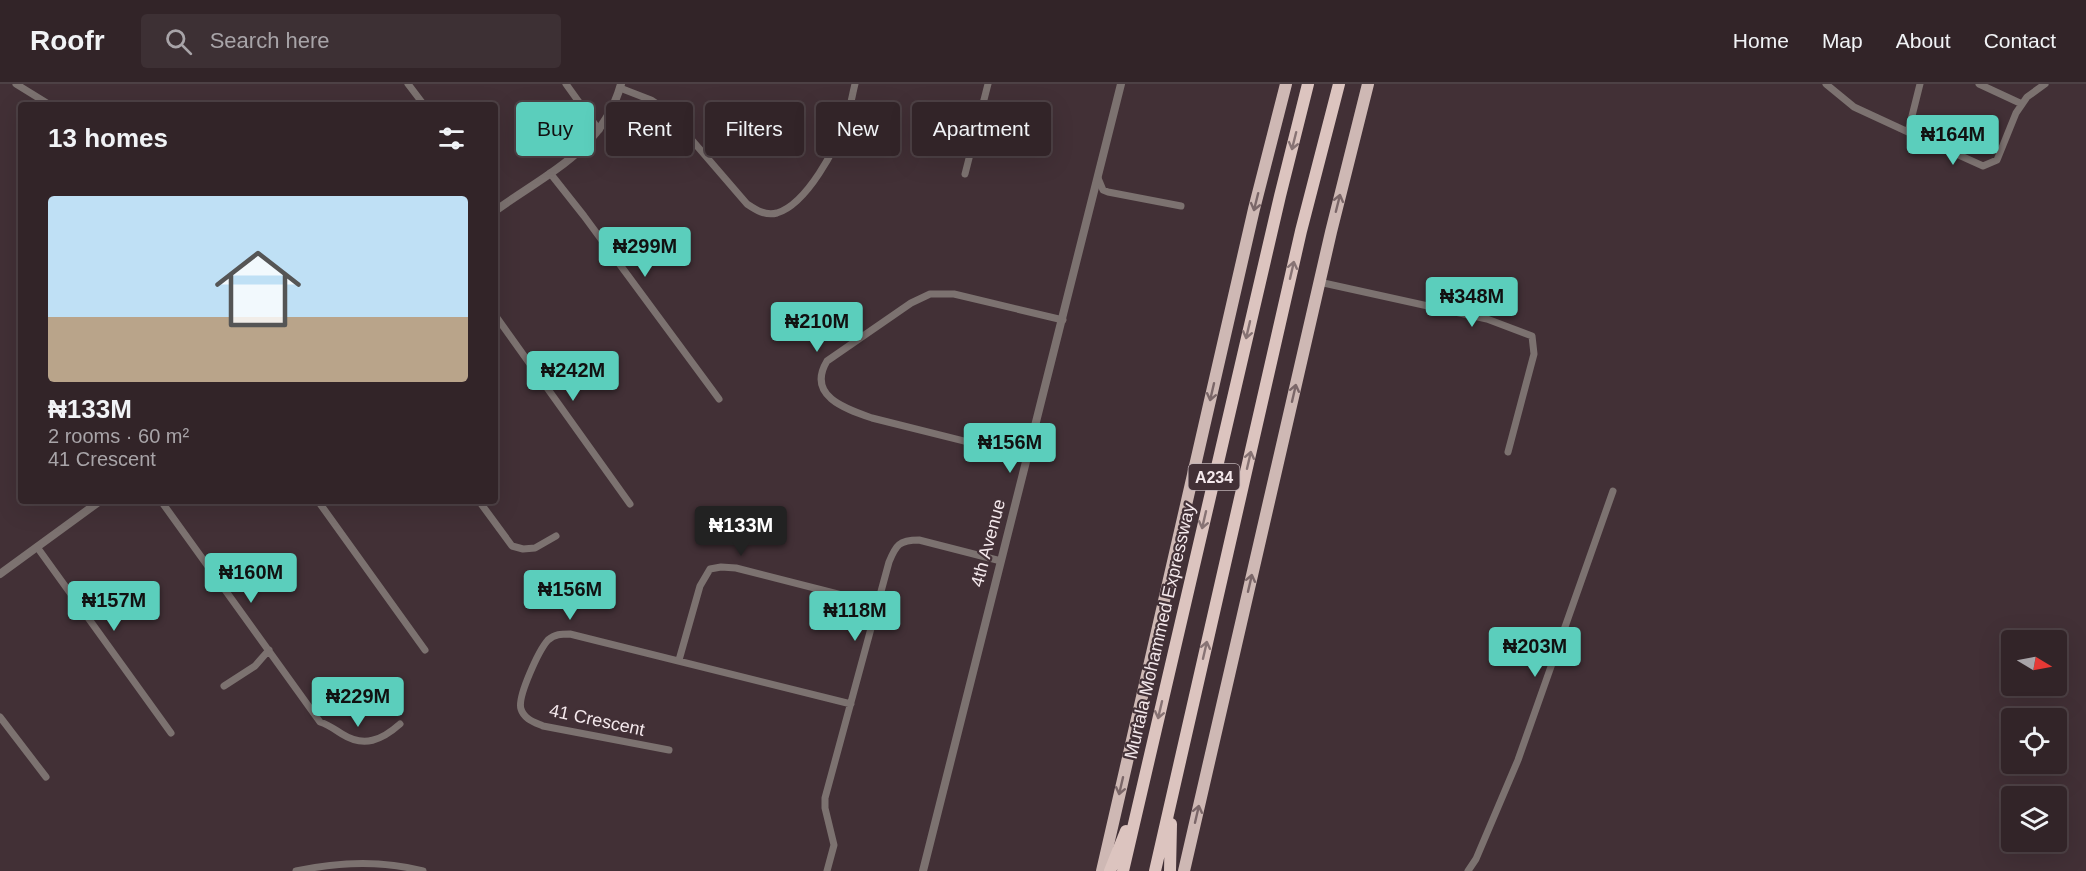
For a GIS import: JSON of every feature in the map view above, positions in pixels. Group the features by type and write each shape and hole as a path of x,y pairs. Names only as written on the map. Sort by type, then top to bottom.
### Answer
{"highway":[{"name":"Murtala Mohammed Expressway","path":"1102,871 1254,209 1286,84"},
{"name":"Murtala Mohammed Expressway","path":"1123,871 1308,84"},
{"name":"A234","path":"1155,871 1301,231 1339,84"},
{"path":"1184,871 1319,282 1368,84"},
{"path":"1110,871 1141,794"},
{"path":"1170,871 1172,796"}],"street":[{"path":"16,84 45,102"},
{"path":"408,84 422,102"},
{"path":"566,84 599,130"},
{"path":"498,206 584,148 611,113 621,86 666,110 747,204 758,211 768,214 776,213 800,197 820,174 846,120 855,84"},
{"path":"965,174 988,84"},
{"name":"4th Avenue","path":"923,871 1121,84"},
{"path":"1826,84 1854,107 1983,166 1997,160 2016,113 2027,97 2045,84"},
{"path":"1908,132 1920,84"},
{"path":"1979,84 2022,104"},
{"path":"550,173 719,399"},
{"path":"1098,178 1103,190 1108,192 1181,206"},
{"path":"1319,282 1487,319 1532,336 1534,354 1508,452"},
{"path":"1028,457 851,411 835,402 826,393 820,383 820,372 827,361 911,303 930,294 954,294 1063,320"},
{"path":"498,319 630,504"},
{"path":"1468,871 1481,849 1518,760 1613,491"},
{"path":"0,574 96,504"},
{"path":"163,504 320,722 330,725 352,739 366,742 388,735 400,724"},
{"path":"320,504 425,650"},
{"path":"481,504 512,546 523,549 536,548 556,536"},
{"path":"827,871 834,845 825,808 825,798 877,604 895,548 905,540 919,540 1000,561"},
{"path":"38,547 171,732"},
{"path":"680,660 700,586 710,569 736,568 877,604"},
{"name":"41 Crescent","path":"669,750 543,726 529,720 520,707 523,692 547,641 558,634 570,634 851,704"},
{"path":"224,686 255,666 269,650"},
{"path":"0,717 46,777"},
{"path":"296,871 322,865 364,862 423,871"}]}
